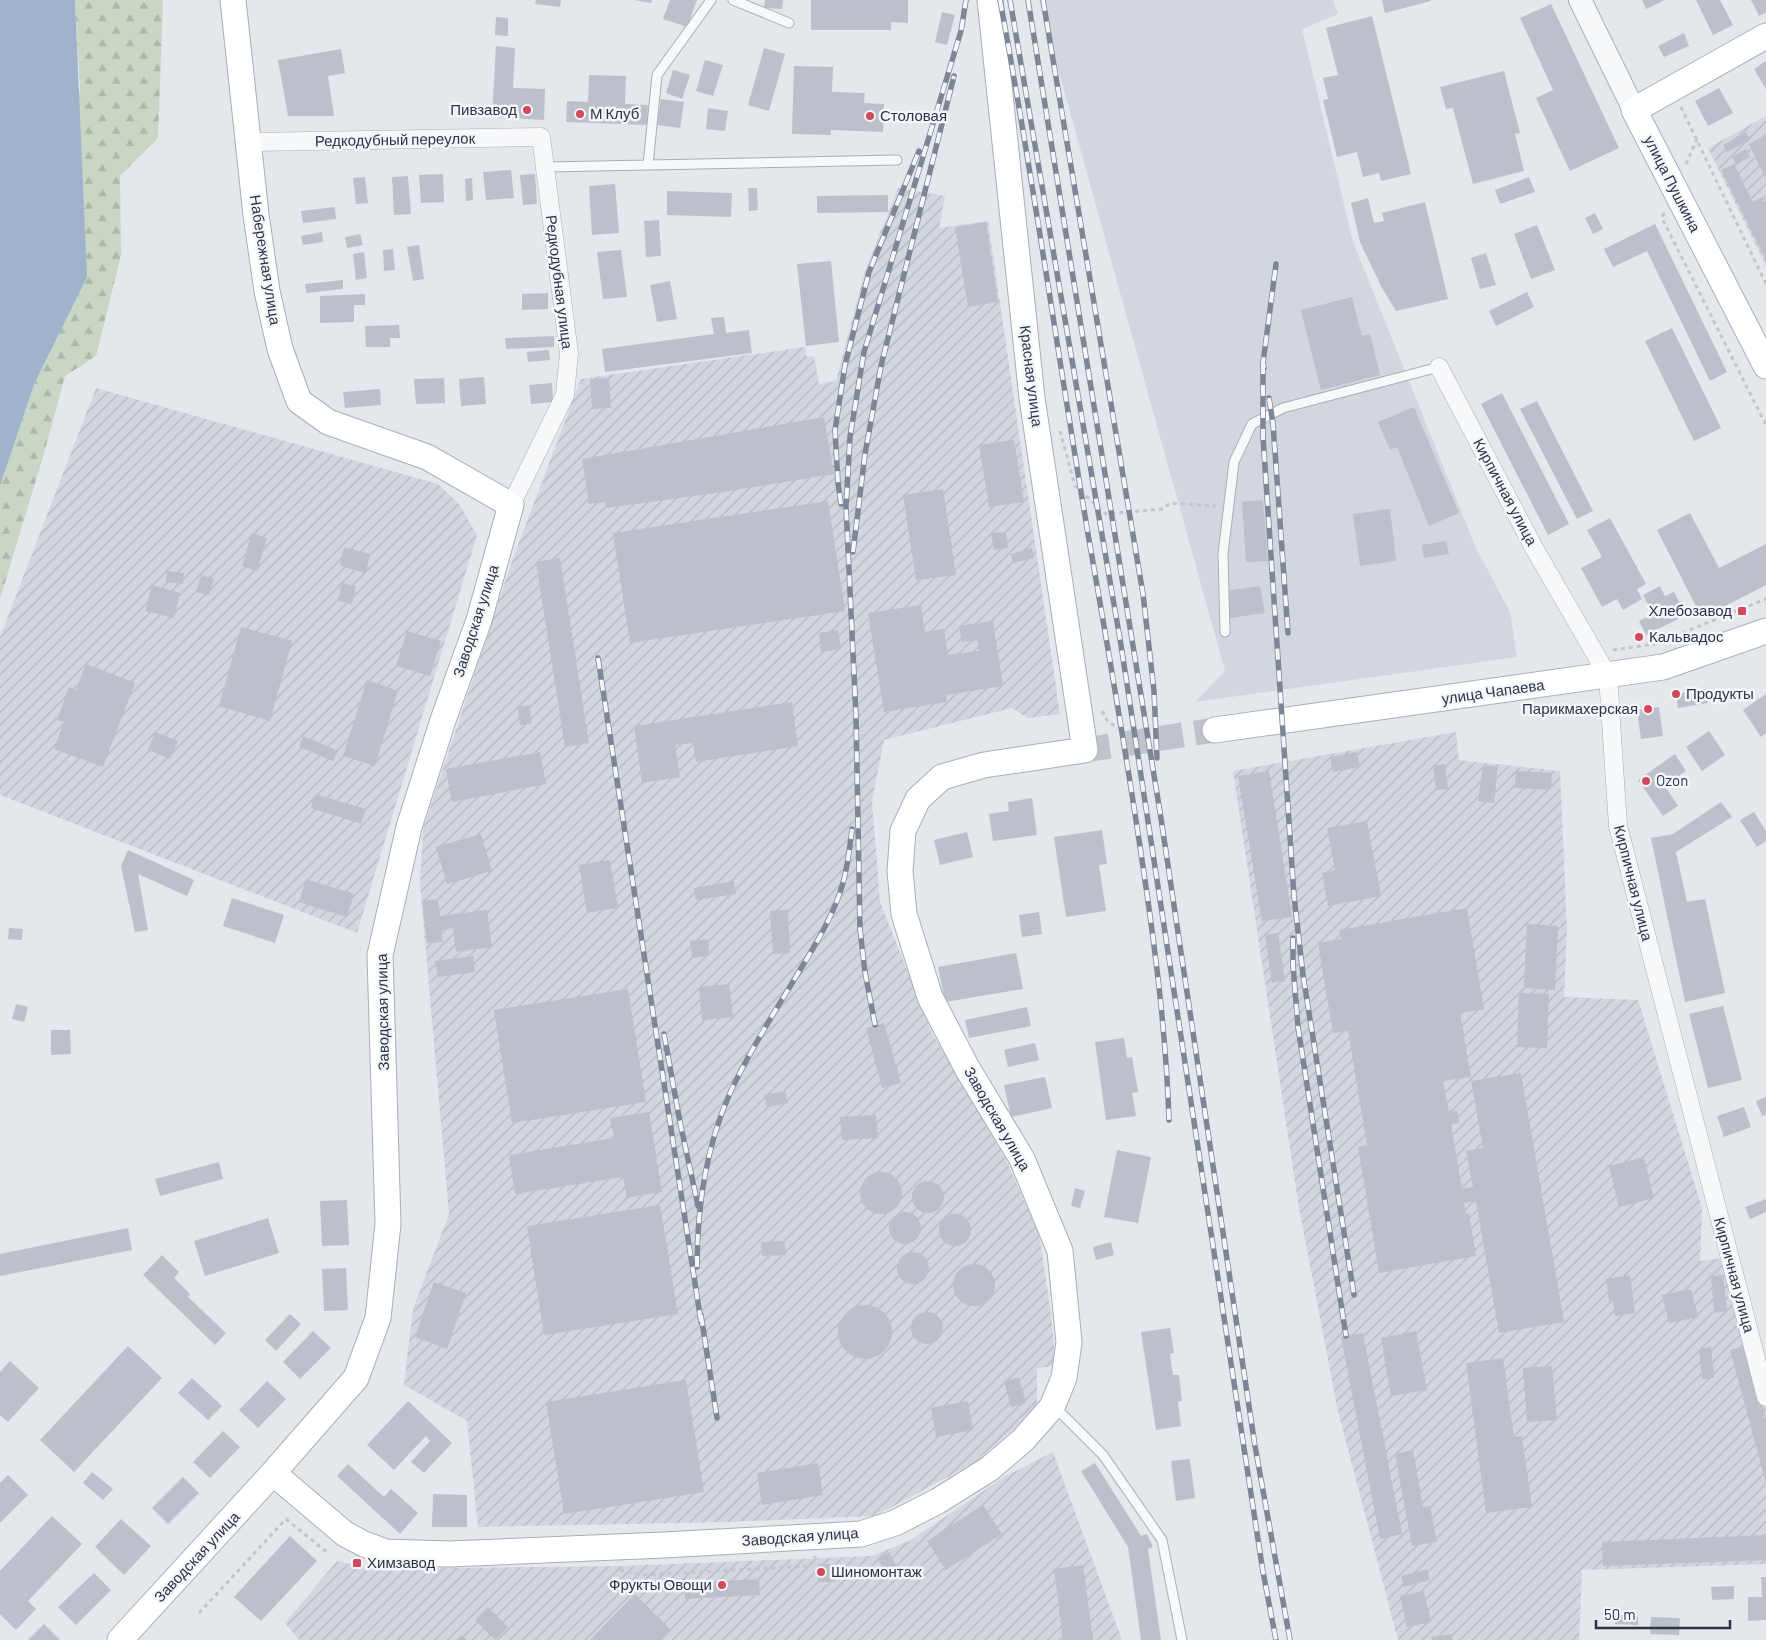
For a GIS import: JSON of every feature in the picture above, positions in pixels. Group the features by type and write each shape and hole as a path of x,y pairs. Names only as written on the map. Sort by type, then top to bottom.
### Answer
{"main road":[{"name":"Набережная улица","path":"233,0 256,215 267,291 280,349 299,401 328,422 427,458 511,505"},
{"name":"Красная улица","path":"990,0 1032,398 1085,750"},
{"path":"1634,110 1766,36"},
{"name":"улица Пушкина","path":"1634,110 1766,366"},
{"name":"Заводская улица","path":"120,1640 274,1473 356,1378 378,1318 388,1224 380,955 409,827 443,720 479,620 511,505"},
{"name":"улица Чапаева","path":"1215,730 1663,667 1766,631"},
{"name":"Заводская улица","path":"274,1473 345,1534 364,1544 386,1552 449,1554 664,1545 861,1534 895,1524 938,1501 989,1469 1023,1440 1052,1407 1064,1378 1069,1342 1060,1252 1022,1159 967,1068 930,997 904,914 900,871 903,831 918,799 942,777 984,765 1085,750"}],"street":[{"name":"улица Пушкина","path":"1580,0 1634,110"},
{"name":"Редкодубный переулок","path":"249,142 541,138"},
{"name":"Редкодубная улица","path":"511,505 565,395 569,353 541,138"},
{"name":"Кирпичная улица","path":"1439,367 1534,548 1608,676 1618,826 1766,1397"}],"lane":[{"path":"648,165 657,75 711,0"},
{"path":"733,0 789,23"},
{"path":"545,167 897,160"},
{"path":"1225,632 1223,554 1234,462 1252,424 1282,408 1439,367"},
{"path":"1052,1407 1063,1414 1103,1455 1162,1540 1182,1640"}],"path":[{"path":"1679,102 1766,284"},
{"path":"1058,424 1075,486 1106,514 1163,509 1170,503 1229,507"},
{"path":"1595,653 1655,644 1766,599"},
{"path":"199,1613 286,1519 324,1550 332,1552"},
{"path":"612,1568 641,1575 810,1566 817,1552"}],"shaded area":[{"path":"1039,0 1333,0 1338,14 1302,29 1353,242 1476,548 1510,612 1517,657 1195,702 1225,671"},
{"path":"1766,116 1766,266 1708,148"},
{"path":"898,188 945,196 939,228 988,221 1060,714 1028,718 1012,708 884,740 872,801 880,902 932,1033 1005,1158 1039,1234 1051,1314 1056,1366 1037,1368 1037,1409 974,1463 875,1516 726,1522 478,1527 467,1421 404,1385 413,1309 449,1214 420,885 423,829 512,561 581,379 805,347 806,356 814,357 819,384 836,381 865,271"},
{"path":"96,388 438,484 459,504 477,535 357,933 0,795 0,637"},
{"path":"1456,732 1459,760 1560,771 1567,930 1564,997 1638,1000 1702,1208 1700,1261 1721,1258 1766,1405 1766,1564 1582,1570 1579,1640 1398,1640 1337,1407 1299,1208 1233,771"},
{"path":"1053,1452 1122,1640 299,1640 285,1623 337,1561 372,1569 622,1566 872,1556 911,1540 1004,1477"}],"green space":[{"path":"75,0 163,0 158,138 120,176 121,255 96,356 65,376 45,450 0,599 0,486 35,382 80,89"}],"water":[{"path":"0,0 75,0 87,277 35,382 0,486"}],"building":[{"path":"536,0 561,0 560,7 535,4"},
{"path":"634,0 652,0 651,3"},
{"path":"670,0 697,0 687,27 663,19"},
{"path":"765,0 783,0 782,9 764,8"},
{"path":"811,0 908,0 908,23 891,22 891,30 811,30"},
{"path":"1382,0 1431,0 1431,1 1385,13"},
{"path":"1642,0 1665,0 1646,9"},
{"path":"1696,0 1720,0 1733,25 1713,35"},
{"path":"1751,0 1766,0 1766,13 1759,16"},
{"path":"1551,4 1619,148 1570,171 1536,98 1553,90 1520,18"},
{"path":"942,12 955,15 947,45 935,42"},
{"path":"1372,16 1411,174 1381,181 1379,173 1363,177 1357,152 1337,157 1323,100 1328,99 1323,78 1338,75 1326,28"},
{"path":"496,17 508,18 508,36 495,35"},
{"path":"1684,33 1689,46 1664,57 1658,46"},
{"path":"496,46 515,48 513,88 545,89 544,120 492,117"},
{"path":"764,48 785,54 769,111 748,105"},
{"path":"341,49 345,73 328,76 334,116 288,116 278,60"},
{"path":"705,60 723,65 713,96 696,91"},
{"path":"1766,61 1766,89 1754,69"},
{"path":"794,66 833,67 832,92 865,93 864,103 884,104 883,132 831,130 831,135 792,134"},
{"path":"673,70 690,75 682,99 666,93"},
{"path":"1504,71 1520,133 1515,134 1524,171 1473,184 1453,108 1446,109 1440,87"},
{"path":"589,75 626,76 625,104 648,105 647,125 566,122 567,101 588,102"},
{"path":"1719,88 1733,113 1708,126 1695,101"},
{"path":"661,99 684,102 680,128 657,125"},
{"path":"708,108 728,111 725,131 706,129"},
{"path":"1746,132 1750,140 1727,152 1723,145"},
{"path":"1766,135 1766,179 1749,144"},
{"path":"1746,149 1750,157 1736,164 1732,157"},
{"path":"1734,164 1753,202 1763,197 1766,202 1766,260 1721,170"},
{"path":"511,170 514,198 486,200 483,172"},
{"path":"443,174 444,202 421,203 419,175"},
{"path":"535,174 537,204 523,205 520,175"},
{"path":"408,176 411,214 394,215 392,177"},
{"path":"365,177 368,203 356,204 353,178"},
{"path":"1529,177 1535,192 1500,204 1495,190"},
{"path":"472,178 473,200 466,201 465,179"},
{"path":"615,184 619,233 592,235 589,186"},
{"path":"748,188 757,188 758,210 749,211"},
{"path":"667,191 732,193 731,217 667,215"},
{"path":"888,195 888,212 817,213 817,196"},
{"path":"1368,198 1374,223 1384,221 1382,213 1425,202 1448,299 1396,311 1382,288 1360,242 1351,203"},
{"path":"335,207 336,219 303,223 301,211"},
{"path":"1595,213 1603,229 1593,234 1585,218"},
{"path":"659,220 661,256 646,257 644,221"},
{"path":"986,222 998,302 968,307 955,227"},
{"path":"1655,224 1727,372 1710,381 1647,251 1613,267 1604,249"},
{"path":"1537,225 1555,270 1531,279 1514,234"},
{"path":"322,232 323,242 303,245 301,236"},
{"path":"360,234 363,245 347,248 345,237"},
{"path":"419,245 424,279 413,281 407,247"},
{"path":"393,249 395,270 384,271 383,250"},
{"path":"621,250 627,297 603,299 597,252"},
{"path":"364,252 367,278 356,280 353,254"},
{"path":"1486,253 1496,285 1480,289 1471,258"},
{"path":"831,261 839,342 806,346 797,264"},
{"path":"343,280 343,289 306,293 305,284"},
{"path":"670,281 677,319 657,322 650,285"},
{"path":"1527,292 1534,307 1496,326 1489,311"},
{"path":"548,293 548,309 522,310 522,294"},
{"path":"365,294 365,305 354,305 354,322 320,323 320,296"},
{"path":"1352,297 1362,336 1370,334 1380,375 1321,390 1301,310"},
{"path":"724,317 726,333 749,330 752,353 605,372 602,349 714,334 711,318"},
{"path":"399,325 400,338 390,338 390,347 366,347 365,326"},
{"path":"1672,328 1721,428 1694,441 1645,341"},
{"path":"554,336 554,347 506,349 505,338"},
{"path":"549,350 550,360 528,362 527,352"},
{"path":"484,377 486,404 461,406 459,379"},
{"path":"444,378 445,403 416,404 414,379"},
{"path":"609,378 611,408 592,409 590,379"},
{"path":"552,383 553,402 531,404 529,385"},
{"path":"380,389 381,405 345,408 343,392"},
{"path":"1502,393 1569,524 1548,535 1481,404"},
{"path":"1537,401 1593,511 1577,519 1520,409"},
{"path":"1414,407 1459,513 1429,526 1397,447 1390,450 1378,422"},
{"path":"824,417 834,474 606,508 605,502 589,504 582,459"},
{"path":"1014,440 1024,502 989,507 979,445"},
{"path":"943,489 956,575 916,580 903,495"},
{"path":"1263,500 1268,561 1246,562 1242,502"},
{"path":"828,501 845,611 630,643 613,533"},
{"path":"1390,509 1396,561 1360,566 1353,514"},
{"path":"1690,513 1719,568 1766,544 1766,585 1702,618 1657,530"},
{"path":"1610,518 1646,584 1637,589 1642,599 1623,610 1617,599 1602,607 1581,568 1602,557 1587,530"},
{"path":"1006,532 1008,548 994,550 991,533"},
{"path":"252,533 267,538 257,571 242,566"},
{"path":"1446,541 1449,554 1424,558 1422,545"},
{"path":"344,547 370,554 366,573 340,566"},
{"path":"1032,548 1034,558 1013,563 1011,554"},
{"path":"560,558 589,743 565,747 536,562"},
{"path":"167,571 184,573 183,584 166,582"},
{"path":"201,575 214,579 209,595 196,592"},
{"path":"342,583 356,586 352,604 338,601"},
{"path":"152,585 180,593 174,618 145,611"},
{"path":"1260,586 1265,613 1230,618 1226,591"},
{"path":"1660,586 1665,596 1674,592 1686,615 1646,635 1639,621 1653,614 1643,595"},
{"path":"921,605 925,632 944,629 948,655 979,651 977,640 962,642 959,626 993,621 1003,686 946,695 947,702 884,712 868,613"},
{"path":"241,627 292,641 270,721 219,706"},
{"path":"838,630 841,649 821,652 819,633"},
{"path":"407,631 441,641 430,676 396,666"},
{"path":"86,664 135,683 103,767 54,749 64,722 57,720 69,687 76,690"},
{"path":"367,680 398,691 375,766 343,756"},
{"path":"1706,689 1708,703 1678,708 1676,694"},
{"path":"1766,694 1766,733 1761,737 1743,710"},
{"path":"792,702 798,746 696,762 693,743 675,745 680,777 642,783 634,726"},
{"path":"530,705 531,724 520,725 518,706"},
{"path":"1659,707 1663,736 1641,739 1637,710"},
{"path":"1709,731 1725,755 1702,771 1686,747"},
{"path":"155,732 178,741 170,759 148,750"},
{"path":"303,736 338,751 333,761 299,747"},
{"path":"540,752 546,784 452,802 446,769"},
{"path":"1357,752 1360,767 1333,772 1330,757"},
{"path":"1675,754 1686,771 1665,786 1678,806 1663,816 1638,780"},
{"path":"1445,764 1448,789 1436,790 1433,766"},
{"path":"1483,765 1498,767 1494,803 1478,801"},
{"path":"1269,771 1292,917 1262,921 1238,776"},
{"path":"1516,771 1552,773 1551,790 1515,788"},
{"path":"315,794 366,809 361,824 311,808"},
{"path":"1032,798 1037,835 993,841 989,814 1009,811 1008,802"},
{"path":"1721,802 1732,817 1676,852 1687,902 1705,899 1725,993 1685,1002 1651,838 1673,834"},
{"path":"1754,812 1766,831 1766,841 1757,847 1740,820"},
{"path":"1367,821 1381,896 1328,906 1322,873 1335,870 1327,828"},
{"path":"1102,830 1107,864 1099,865 1106,911 1066,917 1054,837"},
{"path":"967,832 973,857 940,865 934,840"},
{"path":"481,834 492,871 447,884 436,847"},
{"path":"128,850 194,880 187,896 138,874 148,930 135,932 121,866"},
{"path":"610,860 618,908 587,913 579,865"},
{"path":"306,879 354,894 347,917 299,902"},
{"path":"734,881 736,894 696,900 694,888"},
{"path":"232,898 284,915 275,943 223,926"},
{"path":"438,899 440,916 487,910 492,947 456,952 453,928 441,930 443,942 427,943 422,901"},
{"path":"1467,908 1484,1009 1460,1013 1471,1077 1443,1081 1449,1112 1457,1111 1459,1123 1451,1124 1462,1189 1473,1187 1466,1151 1483,1148 1471,1081 1521,1073 1564,1322 1499,1333 1476,1201 1464,1203 1466,1214 1469,1213 1476,1256 1379,1273 1358,1147 1367,1145 1348,1031 1333,1033 1318,943 1341,939 1339,930"},
{"path":"788,910 790,953 773,954 770,911"},
{"path":"1039,912 1042,934 1022,937 1019,915"},
{"path":"1527,924 1558,926 1555,990 1524,988"},
{"path":"9,928 23,929 22,940 8,939"},
{"path":"1278,933 1285,981 1272,983 1265,935"},
{"path":"708,939 709,956 692,958 690,941"},
{"path":"1016,953 1023,989 945,1002 938,967"},
{"path":"473,956 475,972 438,977 435,961"},
{"path":"729,984 733,1017 702,1020 699,987"},
{"path":"628,989 646,1102 512,1123 494,1010"},
{"path":"1519,993 1549,994 1547,1048 1517,1047"},
{"path":"16,1004 28,1007 24,1022 12,1019"},
{"path":"1723,1006 1742,1080 1708,1088 1689,1014"},
{"path":"1027,1007 1031,1026 969,1038 965,1020"},
{"path":"884,1023 901,1083 882,1088 866,1028"},
{"path":"51,1030 70,1030 71,1054 51,1055"},
{"path":"1124,1038 1127,1058 1132,1057 1138,1092 1132,1093 1136,1116 1106,1120 1095,1042"},
{"path":"1035,1043 1039,1060 1008,1067 1004,1050"},
{"path":"1045,1077 1052,1108 1011,1117 1004,1085"},
{"path":"785,1091 788,1103 767,1107 764,1095"},
{"path":"1766,1097 1766,1115 1762,1116 1756,1101"},
{"path":"1744,1107 1751,1127 1724,1137 1717,1116"},
{"path":"649,1112 662,1192 627,1198 623,1177 515,1194 509,1155 614,1138 610,1118"},
{"path":"876,1115 878,1138 842,1140 840,1117"},
{"path":"1117,1150 1151,1157 1138,1223 1104,1217"},
{"path":"1644,1157 1654,1198 1619,1207 1609,1166"},
{"path":"219,1162 223,1179 160,1196 155,1179"},
{"path":"881,1172 896,1178 902,1193 896,1208 881,1214 866,1208 860,1193 866,1178"},
{"path":"928,1181 934,1182 939,1186 943,1191 943,1203 939,1208 934,1212 928,1213 922,1212 917,1208 913,1203 912,1197 913,1191 917,1186 922,1182"},
{"path":"1075,1188 1085,1191 1080,1208 1071,1206"},
{"path":"1766,1199 1766,1212 1750,1219 1745,1207"},
{"path":"347,1200 349,1245 322,1246 320,1201"},
{"path":"660,1205 678,1314 544,1335 527,1226"},
{"path":"905,1212 911,1213 916,1217 920,1222 920,1234 916,1239 911,1243 905,1244 899,1243 894,1239 890,1234 889,1228 890,1222 894,1217 899,1213"},
{"path":"955,1214 961,1215 966,1219 970,1224 970,1236 966,1241 961,1245 955,1246 949,1245 944,1241 940,1236 939,1230 940,1224 944,1219 949,1215"},
{"path":"268,1218 279,1253 205,1276 194,1241"},
{"path":"128,1228 132,1250 0,1276 0,1254"},
{"path":"784,1241 786,1255 762,1256 761,1242"},
{"path":"1111,1242 1114,1255 1096,1260 1093,1247"},
{"path":"913,1252 919,1253 924,1257 928,1262 928,1274 924,1279 919,1283 913,1284 907,1283 902,1279 898,1274 897,1268 898,1262 902,1257 907,1253"},
{"path":"162,1255 179,1272 174,1278 190,1294 188,1297 226,1333 215,1345 143,1275"},
{"path":"974,1264 989,1270 995,1285 989,1300 974,1306 959,1300 953,1285 959,1270"},
{"path":"346,1268 348,1310 324,1311 322,1269"},
{"path":"1630,1275 1635,1313 1615,1316 1613,1300 1609,1301 1606,1279"},
{"path":"1723,1275 1727,1311 1714,1313 1711,1276"},
{"path":"434,1282 466,1293 447,1349 415,1337"},
{"path":"1691,1289 1698,1317 1669,1323 1662,1295"},
{"path":"865,1305 875,1307 884,1313 890,1322 892,1332 890,1342 884,1351 875,1357 865,1359 855,1357 846,1351 840,1342 838,1332 840,1322 846,1313 855,1307"},
{"path":"927,1312 933,1313 938,1317 942,1322 942,1334 938,1339 933,1343 927,1344 921,1343 916,1339 912,1334 911,1328 912,1322 916,1317 921,1313"},
{"path":"290,1314 301,1324 276,1351 265,1340"},
{"path":"1170,1328 1174,1353 1170,1354 1173,1375 1179,1375 1182,1401 1178,1402 1181,1426 1156,1430 1141,1332"},
{"path":"313,1331 331,1348 300,1379 283,1362"},
{"path":"1416,1331 1427,1390 1391,1396 1381,1338"},
{"path":"1363,1333 1402,1534 1380,1539 1341,1337"},
{"path":"128,1346 162,1378 74,1472 40,1440"},
{"path":"1747,1346 1766,1419 1766,1483 1730,1350"},
{"path":"1711,1347 1714,1378 1702,1379 1699,1349"},
{"path":"1503,1358 1514,1437 1522,1436 1532,1507 1486,1513 1466,1363"},
{"path":"10,1361 39,1388 8,1422 0,1415 0,1372"},
{"path":"1552,1366 1557,1420 1527,1422 1523,1368"},
{"path":"1019,1377 1026,1403 1011,1407 1004,1381"},
{"path":"192,1378 222,1406 208,1420 178,1393"},
{"path":"686,1380 704,1492 564,1514 546,1402"},
{"path":"267,1381 286,1399 258,1428 239,1410"},
{"path":"408,1401 452,1443 424,1473 411,1462 430,1441 426,1436 394,1470 367,1445"},
{"path":"968,1401 973,1430 936,1437 931,1408"},
{"path":"223,1431 240,1447 210,1478 193,1462"},
{"path":"1413,1450 1423,1507 1430,1506 1437,1542 1412,1546 1395,1454"},
{"path":"1190,1459 1195,1498 1176,1501 1171,1461"},
{"path":"818,1463 823,1495 762,1505 757,1473"},
{"path":"1095,1463 1141,1536 1147,1534 1153,1547 1148,1549 1161,1640 1141,1640 1128,1547 1081,1471"},
{"path":"348,1464 384,1497 391,1489 418,1513 400,1534 337,1476"},
{"path":"92,1472 113,1489 103,1500 83,1483"},
{"path":"8,1475 28,1495 0,1523 0,1483"},
{"path":"183,1477 199,1493 168,1524 152,1508"},
{"path":"433,1494 467,1495 467,1527 432,1527"},
{"path":"983,1505 1002,1534 946,1570 927,1541"},
{"path":"52,1516 82,1544 28,1601 36,1609 16,1630 0,1614 0,1571"},
{"path":"121,1519 151,1546 124,1575 95,1547"},
{"path":"1766,1535 1766,1560 1603,1566 1602,1542"},
{"path":"290,1536 317,1561 261,1621 234,1597"},
{"path":"889,1552 899,1570 888,1577 878,1559"},
{"path":"818,1564 835,1564 835,1582 818,1582"},
{"path":"1083,1565 1093,1640 1063,1640 1054,1569"},
{"path":"1427,1569 1430,1580 1404,1587 1401,1576"},
{"path":"94,1573 111,1590 76,1625 58,1607"},
{"path":"1761,1577 1766,1577 1766,1620 1748,1621 1748,1597 1762,1597"},
{"path":"759,1579 760,1595 685,1599 685,1583"},
{"path":"1734,1586 1734,1599 1712,1600 1711,1587"},
{"path":"1424,1591 1431,1622 1407,1627 1400,1596"},
{"path":"635,1594 671,1630 662,1640 590,1640"},
{"path":"488,1607 508,1627 495,1640 475,1620"},
{"path":"1615,1615 1638,1617 1638,1625 1615,1624"},
{"path":"1651,1617 1680,1618 1679,1635 1650,1634"},
{"path":"44,1624 60,1640 28,1640"},
{"path":"1452,1634 1453,1640 1432,1640 1431,1637"},
{"path":"462,1635 467,1640 456,1640"}],"tunnel":[{"path":"1085,750 1215,730"}],"railway":[{"path":"875,1025 865,972 860,929 856,716 846,507 850,437 864,352 961,31 966,0"},
{"path":"1000,0 1136,819 1159,989 1169,1120"},
{"path":"1010,0 1121,645 1263,1572 1276,1640"},
{"path":"1028,0 1160,812 1255,1446 1290,1640"},
{"path":"1043,0 1143,594 1154,691 1157,758"},
{"path":"853,552 865,454 881,366 954,76"},
{"path":"841,504 835,430 845,365 869,272 919,151"},
{"path":"1264,368 1263,363 1276,264"},
{"path":"1263,363 1263,437 1294,896 1303,975 1354,1295"},
{"path":"1269,398 1273,424 1288,633"},
{"path":"598,658 701,1322"},
{"path":"697,1267 697,1245 704,1178 722,1114 746,1061 815,946 832,912 845,876 852,829"},
{"path":"1293,938 1293,965 1298,1027 1346,1336"},
{"path":"664,1034 698,1206"},
{"path":"701,1315 717,1418"}],"place":[{"name":"Пивзавод","path":"527,110"},
{"name":"М Клуб","path":"580,114"},
{"name":"Столовая","path":"870,116"},
{"name":"Хлебозавод","path":"1742,611"},
{"name":"Кальвадос","path":"1639,637"},
{"name":"Продукты","path":"1676,694"},
{"name":"Парикмахерская","path":"1648,709"},
{"name":"Ozon","path":"1646,781"},
{"name":"Химзавод","path":"357,1563"},
{"name":"Шиномонтаж","path":"821,1572"},
{"name":"Фрукты Овощи","path":"722,1585"}]}
